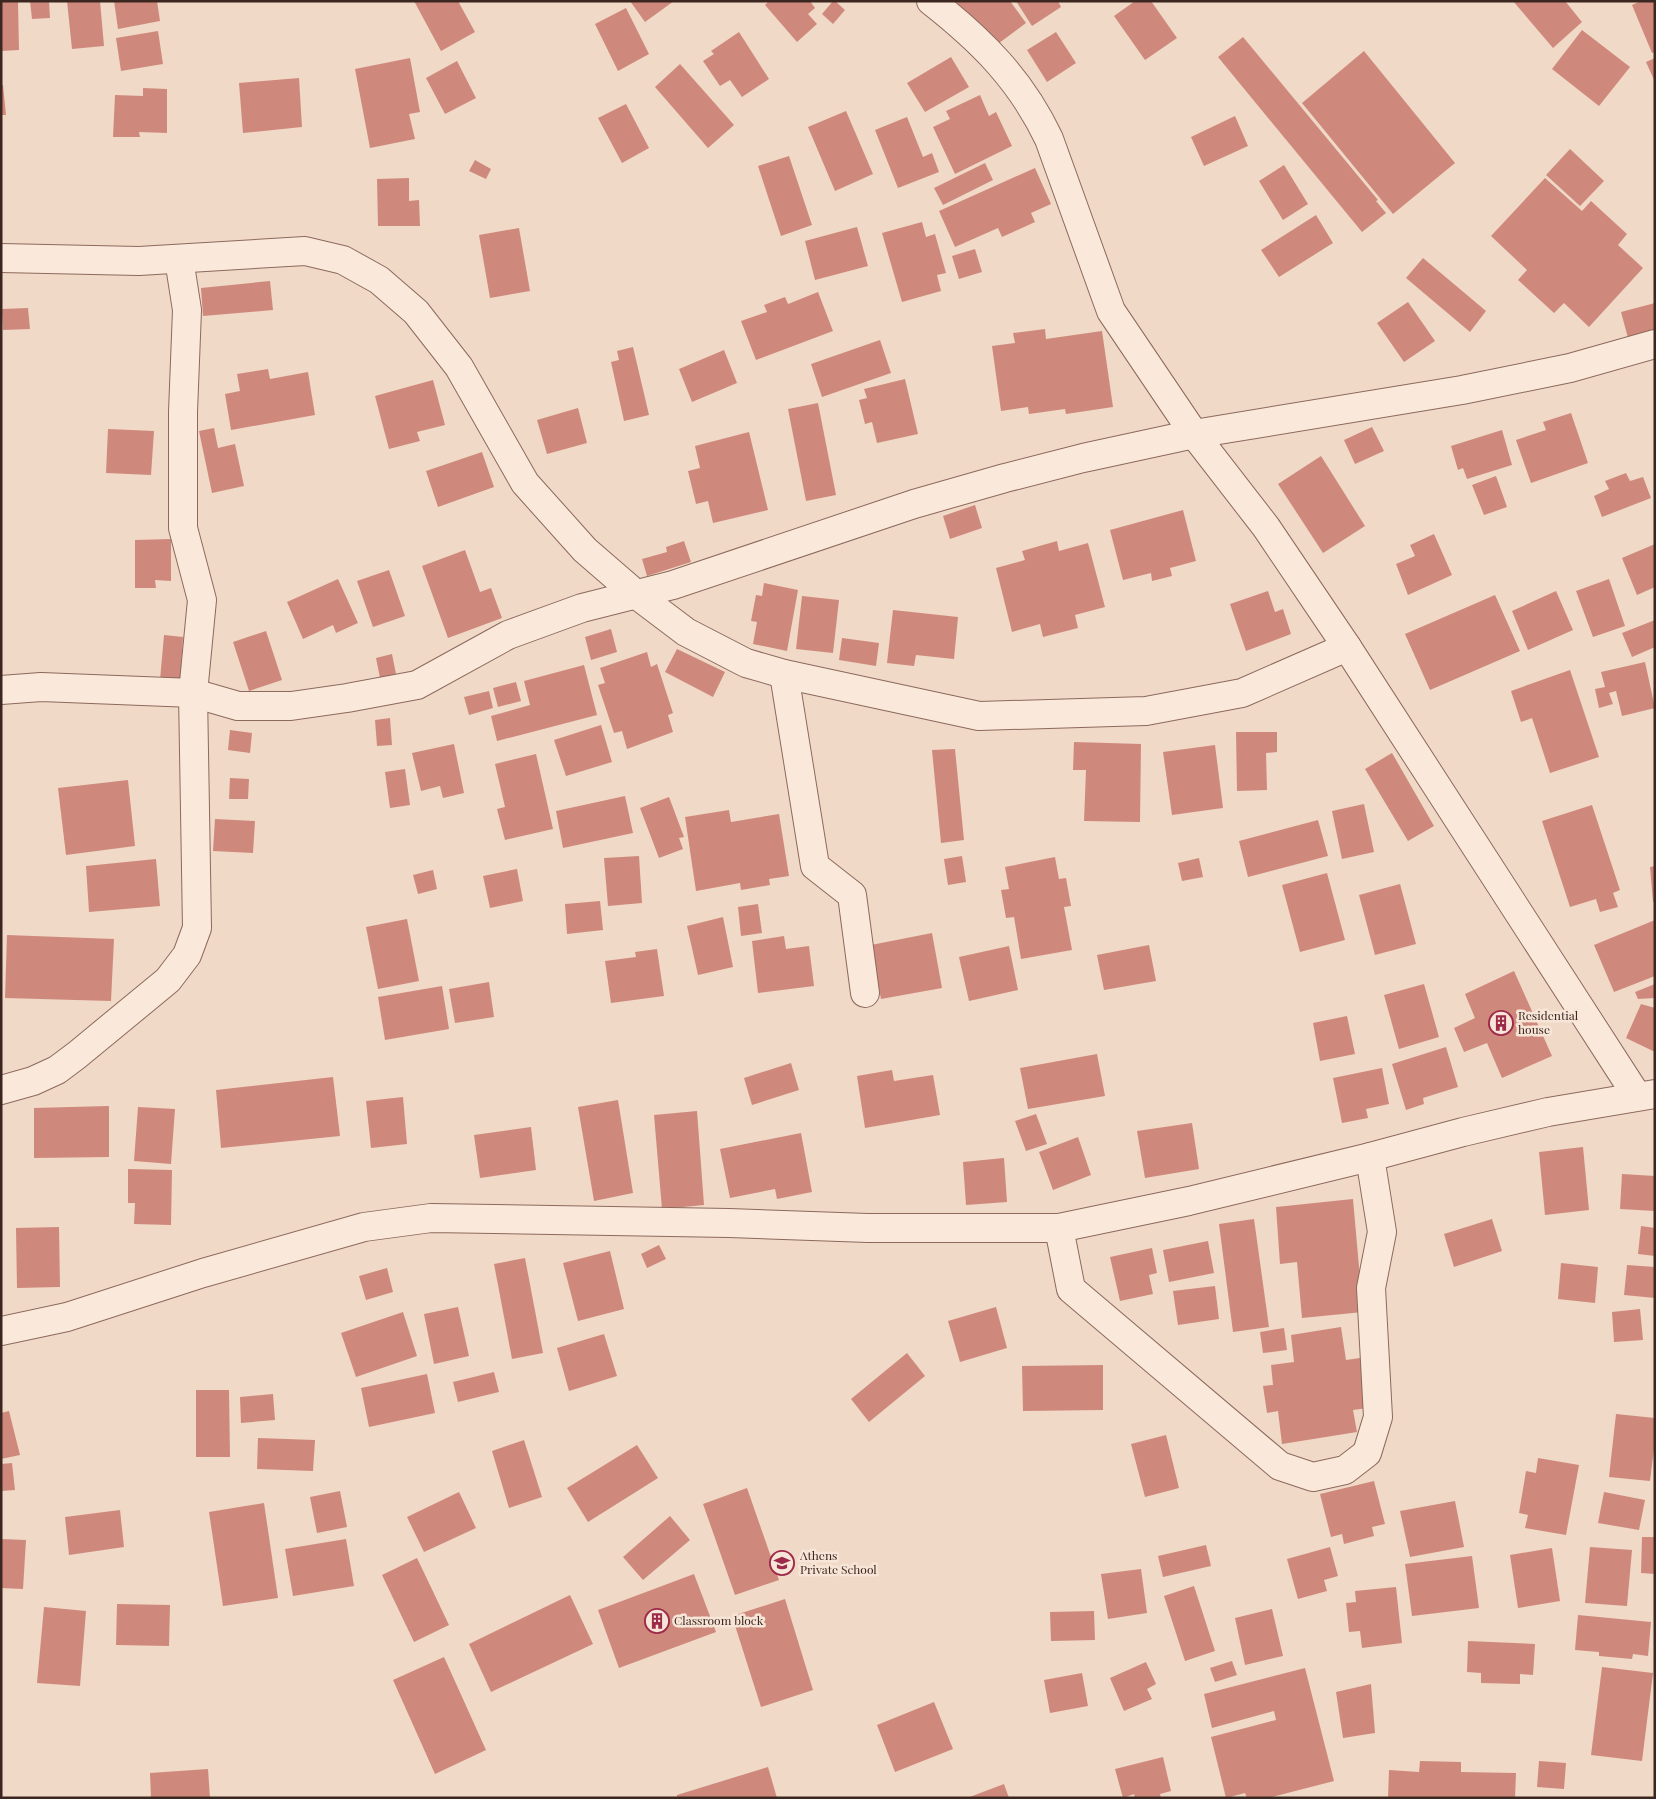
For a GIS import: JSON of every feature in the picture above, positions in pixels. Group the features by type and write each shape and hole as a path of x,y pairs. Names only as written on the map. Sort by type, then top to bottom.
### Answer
{"street":[{"path":"1,1331 67,1316 203,1273 364,1227 431,1218 719,1222 868,1228 1059,1228 1189,1201 1539,1114 1646,1095 1266,527 1194,434 1111,311 1049,140 1037,114 1002,64 931,1"},
{"path":"1,258 139,261 305,251 343,260 379,280 416,312 459,367 525,483 586,550 637,595 686,632 746,663 784,674 979,716 1146,711 1242,693 1347,647"},
{"path":"1,1090 32,1081 64,1065 168,980 187,955 197,928 193,693 202,600 183,528 183,412 187,310 178,259"},
{"path":"1,690 41,687 193,693 238,706 291,706 417,685 508,635 582,608 673,585 914,504 1083,458 1194,434 1462,390 1570,368 1655,344"},
{"path":"784,674 815,866 852,896 865,993"},
{"path":"1059,1228 1071,1289 1280,1466 1314,1477 1345,1470 1367,1453 1378,1417 1371,1288 1382,1232 1370,1157"}],"building":[{"path":"30,1 49,1 50,18 32,19"},
{"path":"67,1 100,1 104,46 72,49"},
{"path":"114,1 157,1 160,21 118,29"},
{"path":"414,1 458,1 475,32 441,51"},
{"path":"630,1 674,1 645,22"},
{"path":"769,1 810,1 815,8 808,14 817,24 797,42 765,5"},
{"path":"833,1 845,10 833,24 822,14"},
{"path":"956,1 1010,1 1026,23 991,49"},
{"path":"1016,1 1058,1 1061,7 1032,26"},
{"path":"1135,1 1151,1 1177,38 1145,60 1114,16"},
{"path":"1513,1 1565,1 1582,22 1553,48"},
{"path":"1641,1 1655,1 1655,52 1652,53 1632,5"},
{"path":"1,2 18,2 19,50 1,51"},
{"path":"626,8 649,54 618,71 595,24"},
{"path":"1582,30 1630,67 1599,106 1552,69"},
{"path":"158,31 163,64 121,71 116,38"},
{"path":"739,32 769,79 742,97 730,80 720,86 703,61 714,54 711,51"},
{"path":"1056,32 1076,63 1047,82 1027,50"},
{"path":"1243,37 1378,200 1376,201 1386,213 1362,232 1218,57"},
{"path":"1364,51 1455,163 1393,214 1302,103"},
{"path":"951,57 969,87 925,112 907,83"},
{"path":"410,58 420,112 409,114 415,139 370,148 355,69"},
{"path":"1655,58 1655,82 1646,62"},
{"path":"457,61 476,98 445,114 426,78"},
{"path":"680,64 734,125 708,148 655,87"},
{"path":"299,78 302,127 243,133 239,83"},
{"path":"1,85 3,85 6,115 1,115"},
{"path":"143,88 167,89 167,133 139,132 140,137 113,137 115,95 143,96"},
{"path":"980,95 989,116 996,112 1012,146 955,174 933,127 950,119 946,111"},
{"path":"626,104 649,148 622,163 598,118"},
{"path":"846,111 873,174 835,191 808,127"},
{"path":"1235,116 1248,146 1204,166 1191,137"},
{"path":"907,117 923,157 932,153 939,172 898,188 875,130"},
{"path":"1570,149 1604,181 1580,206 1546,175"},
{"path":"789,156 812,225 781,236 758,166"},
{"path":"475,160 491,169 486,179 469,171"},
{"path":"985,163 993,180 943,205 934,188"},
{"path":"1284,165 1308,204 1283,220 1259,181"},
{"path":"1035,168 1051,204 1031,213 1035,222 1002,237 998,228 955,247 939,211"},
{"path":"409,178 409,201 419,200 420,226 378,226 377,179"},
{"path":"1545,178 1582,211 1591,201 1627,234 1618,245 1643,268 1589,327 1564,303 1554,313 1518,280 1527,270 1491,236"},
{"path":"1316,215 1333,243 1279,277 1261,250"},
{"path":"922,222 926,237 935,234 946,273 937,275 941,291 902,302 882,233"},
{"path":"857,227 868,266 815,280 805,241"},
{"path":"519,228 530,291 490,298 479,235"},
{"path":"975,249 982,272 959,279 952,256"},
{"path":"1423,258 1486,311 1470,332 1406,278"},
{"path":"270,281 273,310 203,316 201,288"},
{"path":"818,292 833,331 756,360 741,321 767,312 764,305 785,297 788,304"},
{"path":"1408,302 1435,341 1404,362 1377,323"},
{"path":"1655,303 1655,330 1628,338 1621,312"},
{"path":"28,308 30,329 3,330 2,309"},
{"path":"1045,329 1046,339 1102,331 1113,407 1066,414 1065,409 1029,414 1028,407 1001,411 992,346 1015,343 1013,333"},
{"path":"880,340 891,373 822,397 811,364"},
{"path":"633,347 649,415 624,421 611,362 619,360 617,351"},
{"path":"724,350 737,383 692,402 679,369"},
{"path":"268,369 270,379 308,372 315,415 231,430 225,394 240,391 237,374"},
{"path":"905,379 918,434 877,443 872,422 865,424 859,400 867,398 864,389"},
{"path":"433,380 445,425 417,432 420,441 389,449 375,396"},
{"path":"818,403 836,495 806,501 788,409"},
{"path":"578,408 587,443 547,454 537,420"},
{"path":"1571,413 1588,463 1531,483 1516,440 1546,430 1543,422"},
{"path":"1372,427 1384,451 1355,464 1344,440"},
{"path":"214,428 218,448 235,444 244,486 212,493 199,431"},
{"path":"108,429 154,431 151,475 106,473"},
{"path":"1502,430 1512,465 1467,479 1463,468 1458,470 1451,446"},
{"path":"749,432 768,510 713,523 708,501 696,504 688,471 700,468 695,446"},
{"path":"482,452 494,487 438,507 426,471"},
{"path":"1321,456 1365,526 1323,553 1278,484"},
{"path":"1626,473 1630,481 1643,477 1651,498 1602,517 1594,496 1609,489 1605,481"},
{"path":"1496,476 1507,507 1484,515 1472,485"},
{"path":"975,505 982,528 950,539 943,516"},
{"path":"1183,510 1196,561 1170,568 1172,576 1152,581 1151,573 1123,580 1110,530"},
{"path":"1434,534 1452,575 1408,595 1396,564 1415,556 1410,545"},
{"path":"171,539 171,581 155,580 156,588 135,588 135,540"},
{"path":"684,541 691,562 647,576 642,559 667,552 666,547"},
{"path":"1057,541 1059,551 1088,543 1105,607 1075,615 1078,628 1043,637 1040,624 1012,632 996,568 1025,560 1022,551"},
{"path":"1655,544 1655,587 1637,595 1622,558"},
{"path":"465,550 480,592 491,588 502,618 448,638 422,566"},
{"path":"389,570 405,616 373,627 357,581"},
{"path":"338,579 358,623 336,633 333,625 303,639 287,602"},
{"path":"1609,579 1625,626 1593,637 1576,591"},
{"path":"764,583 798,590 787,651 753,644 757,622 751,621 756,595 762,596"},
{"path":"1268,591 1275,612 1283,609 1291,634 1246,651 1230,604"},
{"path":"1556,591 1573,630 1528,650 1512,611"},
{"path":"1495,595 1520,651 1430,690 1405,634"},
{"path":"802,596 839,600 833,653 796,649"},
{"path":"893,610 958,617 954,659 916,655 914,666 887,663"},
{"path":"1655,620 1655,647 1632,657 1622,633"},
{"path":"611,629 617,652 591,660 585,637"},
{"path":"266,631 282,680 249,691 233,642"},
{"path":"164,635 183,637 180,682 160,680"},
{"path":"842,638 879,643 876,666 839,660"},
{"path":"677,649 725,672 713,697 665,672"},
{"path":"647,652 651,667 657,664 673,713 668,715 673,732 627,749 622,731 614,733 598,685 605,683 600,668"},
{"path":"392,654 396,674 380,678 376,658"},
{"path":"1645,662 1655,708 1622,716 1616,691 1609,693 1613,704 1599,708 1595,689 1605,687 1601,672"},
{"path":"584,665 597,715 497,741 491,716 530,705 524,681"},
{"path":"1570,670 1599,757 1550,773 1532,718 1521,722 1511,691"},
{"path":"516,682 521,701 498,707 493,688"},
{"path":"489,691 493,708 469,715 464,697"},
{"path":"390,718 392,745 377,746 375,720"},
{"path":"601,725 612,762 566,776 554,740"},
{"path":"230,730 252,733 250,753 228,750"},
{"path":"1236,732 1277,732 1277,752 1266,753 1267,790 1237,791"},
{"path":"1074,742 1141,744 1140,822 1084,821 1086,770 1073,770"},
{"path":"454,744 464,793 443,798 440,786 421,791 412,753"},
{"path":"1215,745 1223,808 1172,815 1163,752"},
{"path":"955,749 964,840 941,843 932,750"},
{"path":"1392,753 1434,826 1408,841 1365,769"},
{"path":"536,754 553,829 505,840 497,809 505,807 495,764"},
{"path":"405,769 410,805 390,808 385,772"},
{"path":"230,778 249,779 248,799 229,799"},
{"path":"128,780 135,846 66,855 58,788"},
{"path":"625,796 633,833 563,848 556,811"},
{"path":"669,797 684,837 679,838 683,849 659,858 640,808"},
{"path":"1364,804 1374,852 1342,859 1332,811"},
{"path":"1592,805 1620,890 1613,893 1618,907 1600,912 1596,899 1570,907 1542,821"},
{"path":"729,810 731,822 779,814 789,876 769,879 770,885 741,890 740,883 696,891 685,817"},
{"path":"215,819 255,821 253,853 213,851"},
{"path":"1318,820 1328,856 1248,877 1239,841"},
{"path":"639,856 642,903 608,906 604,858"},
{"path":"962,856 966,882 948,885 944,859"},
{"path":"1055,857 1059,879 1066,878 1071,906 1064,907 1072,950 1021,959 1014,917 1006,918 1001,890 1009,889 1005,867"},
{"path":"1199,858 1203,877 1182,881 1178,863"},
{"path":"156,859 160,906 89,912 86,866"},
{"path":"1655,866 1655,902 1653,902 1650,867"},
{"path":"517,869 523,901 490,908 483,876"},
{"path":"433,870 437,889 418,894 413,875"},
{"path":"1327,873 1345,940 1300,952 1282,885"},
{"path":"1400,884 1416,944 1375,955 1359,895"},
{"path":"600,901 603,930 567,934 565,904"},
{"path":"758,904 762,933 741,936 738,907"},
{"path":"723,917 733,967 698,975 687,926"},
{"path":"407,919 419,981 378,989 366,927"},
{"path":"1655,920 1655,976 1614,992 1594,945"},
{"path":"932,933 942,988 881,999 871,945"},
{"path":"7,935 114,939 111,1001 5,998"},
{"path":"784,936 786,949 809,946 814,986 758,993 752,941"},
{"path":"1149,945 1156,981 1104,990 1097,955"},
{"path":"1009,946 1018,990 969,1001 959,957"},
{"path":"657,949 664,996 611,1003 605,961 636,957 635,952"},
{"name":"Residential house","path":"1514,971 1552,1056 1502,1078 1487,1043 1464,1052 1454,1028 1475,1018 1465,994"},
{"path":"489,982 494,1017 455,1023 449,989"},
{"path":"1424,984 1439,1037 1399,1049 1384,995"},
{"path":"1655,984 1655,998 1638,999 1635,992"},
{"path":"442,986 449,1029 385,1040 378,997"},
{"path":"1641,1004 1655,1008 1655,1052 1626,1038"},
{"path":"1347,1016 1355,1054 1320,1061 1313,1023"},
{"path":"1446,1047 1458,1087 1423,1098 1424,1104 1406,1110 1392,1064"},
{"path":"1097,1054 1105,1096 1028,1109 1020,1068"},
{"path":"791,1063 799,1090 752,1105 744,1078"},
{"path":"1382,1068 1389,1104 1366,1109 1368,1118 1342,1123 1333,1078"},
{"path":"892,1070 894,1081 933,1075 940,1115 865,1128 857,1076"},
{"path":"333,1077 340,1136 221,1148 216,1090"},
{"path":"403,1097 407,1144 371,1148 366,1101"},
{"path":"618,1100 633,1193 594,1201 578,1107"},
{"path":"109,1106 109,1157 34,1158 34,1108"},
{"path":"138,1107 175,1109 171,1164 134,1161"},
{"path":"697,1111 704,1205 662,1209 654,1115"},
{"path":"1036,1114 1047,1144 1026,1151 1015,1121"},
{"path":"1192,1123 1199,1169 1145,1178 1137,1131"},
{"path":"531,1127 536,1170 480,1178 474,1135"},
{"path":"801,1133 812,1192 777,1199 775,1189 730,1198 720,1149"},
{"path":"1078,1137 1091,1175 1053,1190 1039,1152"},
{"path":"1583,1147 1589,1210 1545,1215 1539,1152"},
{"path":"1004,1158 1007,1202 966,1205 963,1162"},
{"path":"128,1169 172,1170 171,1225 134,1224 135,1203 128,1203"},
{"path":"1622,1174 1655,1176 1655,1211 1620,1209"},
{"path":"1353,1199 1363,1312 1302,1318 1297,1262 1280,1264 1276,1207"},
{"path":"1254,1219 1269,1327 1233,1332 1219,1224"},
{"path":"1492,1219 1502,1251 1454,1267 1444,1234"},
{"path":"1641,1226 1655,1228 1655,1256 1638,1254"},
{"path":"59,1227 60,1287 17,1288 16,1228"},
{"path":"1208,1241 1214,1273 1169,1282 1163,1250"},
{"path":"659,1245 666,1259 647,1268 641,1254"},
{"path":"1152,1248 1157,1273 1149,1275 1153,1294 1120,1301 1110,1257"},
{"path":"610,1251 624,1309 578,1321 563,1263"},
{"path":"525,1258 543,1353 512,1359 494,1264"},
{"path":"1561,1263 1598,1267 1595,1303 1558,1299"},
{"path":"1627,1265 1655,1267 1655,1298 1624,1295"},
{"path":"387,1268 393,1292 366,1300 359,1276"},
{"path":"1215,1286 1219,1319 1178,1325 1173,1291"},
{"path":"458,1307 469,1356 434,1364 424,1314"},
{"path":"996,1307 1007,1348 960,1362 948,1321"},
{"path":"1640,1309 1643,1340 1614,1342 1612,1312"},
{"path":"403,1312 417,1356 356,1377 341,1333"},
{"path":"1341,1327 1346,1360 1360,1358 1368,1408 1353,1410 1357,1432 1282,1444 1278,1411 1267,1413 1263,1386 1273,1385 1271,1365 1294,1362 1291,1335"},
{"path":"1284,1328 1287,1350 1263,1353 1260,1332"},
{"path":"604,1334 617,1376 569,1391 557,1348"},
{"path":"907,1353 925,1376 869,1422 851,1399"},
{"path":"1103,1365 1103,1410 1023,1411 1022,1366"},
{"path":"494,1372 499,1392 458,1402 453,1382"},
{"path":"427,1374 435,1413 369,1427 361,1388"},
{"path":"196,1390 229,1390 230,1457 196,1457"},
{"path":"273,1394 275,1420 241,1423 240,1397"},
{"path":"9,1411 20,1455 1,1459 1,1413"},
{"path":"1616,1414 1655,1418 1655,1440 1650,1481 1609,1477"},
{"path":"1166,1435 1179,1488 1145,1497 1131,1444"},
{"path":"258,1438 315,1440 313,1471 257,1469"},
{"path":"524,1440 542,1497 509,1508 492,1451"},
{"path":"637,1445 658,1478 588,1522 567,1488"},
{"path":"1538,1458 1579,1465 1566,1535 1525,1528 1528,1515 1519,1513 1526,1471 1536,1473"},
{"path":"12,1463 15,1490 1,1491 1,1464"},
{"path":"1374,1481 1385,1524 1372,1527 1374,1536 1344,1544 1342,1534 1331,1537 1320,1494"},
{"name":"Classroom block","path":"747,1488 779,1580 735,1595 703,1504"},
{"path":"340,1491 347,1527 317,1533 310,1497"},
{"path":"459,1492 476,1528 424,1552 407,1517"},
{"path":"1604,1492 1645,1500 1639,1530 1598,1523"},
{"path":"1455,1501 1464,1547 1410,1557 1400,1511"},
{"path":"264,1503 278,1598 223,1606 209,1512"},
{"path":"120,1510 124,1547 69,1555 65,1517"},
{"path":"670,1516 690,1540 643,1580 623,1557"},
{"path":"1642,1537 1655,1537 1655,1574 1641,1573"},
{"path":"1,1539 26,1540 23,1589 1,1588"},
{"path":"346,1539 354,1586 293,1596 285,1549"},
{"path":"1206,1545 1211,1566 1163,1577 1158,1556"},
{"path":"1330,1547 1338,1576 1324,1580 1327,1591 1298,1599 1287,1559"},
{"path":"1590,1547 1632,1550 1627,1606 1585,1603"},
{"path":"1552,1548 1560,1601 1518,1608 1510,1555"},
{"path":"1472,1556 1479,1608 1412,1616 1405,1564"},
{"path":"417,1558 449,1625 414,1642 382,1575"},
{"path":"1141,1569 1147,1613 1108,1619 1101,1574"},
{"name":"Classroom block","path":"694,1574 716,1632 619,1668 598,1610"},
{"path":"1194,1586 1215,1651 1185,1661 1164,1596"},
{"path":"1396,1587 1402,1643 1362,1648 1360,1631 1349,1632 1346,1603 1356,1602 1355,1591"},
{"path":"570,1595 593,1644 491,1692 469,1644"},
{"name":"Classroom block","path":"785,1599 813,1690 761,1707 732,1616"},
{"path":"117,1604 170,1605 169,1646 116,1645"},
{"path":"44,1607 86,1611 80,1686 37,1683"},
{"path":"1272,1609 1283,1656 1245,1665 1235,1618"},
{"path":"1094,1611 1095,1640 1051,1641 1050,1612"},
{"path":"1578,1615 1651,1622 1648,1656 1633,1654 1632,1659 1599,1656 1599,1652 1575,1650"},
{"path":"1468,1641 1535,1644 1533,1675 1520,1674 1520,1684 1481,1683 1481,1673 1467,1672"},
{"path":"444,1657 486,1750 435,1774 393,1680"},
{"path":"1232,1661 1237,1675 1215,1682 1210,1668"},
{"path":"1146,1662 1156,1684 1147,1689 1152,1699 1124,1711 1110,1678"},
{"path":"1602,1667 1653,1673 1642,1761 1591,1755"},
{"path":"1305,1668 1334,1781 1268,1798 1247,1798 1245,1793 1226,1798 1211,1737 1276,1720 1274,1711 1212,1728 1204,1694"},
{"path":"1082,1673 1088,1706 1050,1713 1044,1680"},
{"path":"1371,1684 1375,1733 1343,1738 1336,1692"},
{"path":"934,1702 953,1749 895,1772 877,1725"},
{"path":"1163,1757 1171,1791 1160,1794 1161,1798 1135,1798 1134,1794 1123,1798 1115,1769"},
{"path":"1420,1761 1461,1762 1461,1772 1516,1773 1515,1798 1388,1798 1389,1770 1419,1772"},
{"path":"1539,1761 1566,1763 1564,1789 1537,1787"},
{"path":"768,1767 777,1798 677,1798 677,1795"},
{"path":"208,1769 210,1798 151,1798 150,1773"},
{"path":"1004,1784 1009,1798 967,1798"}],"place":[{"name":"Residential house","path":"1501,1023"},
{"name":"Athens Private School","path":"782,1563"},
{"name":"Classroom block","path":"657,1621"}]}
